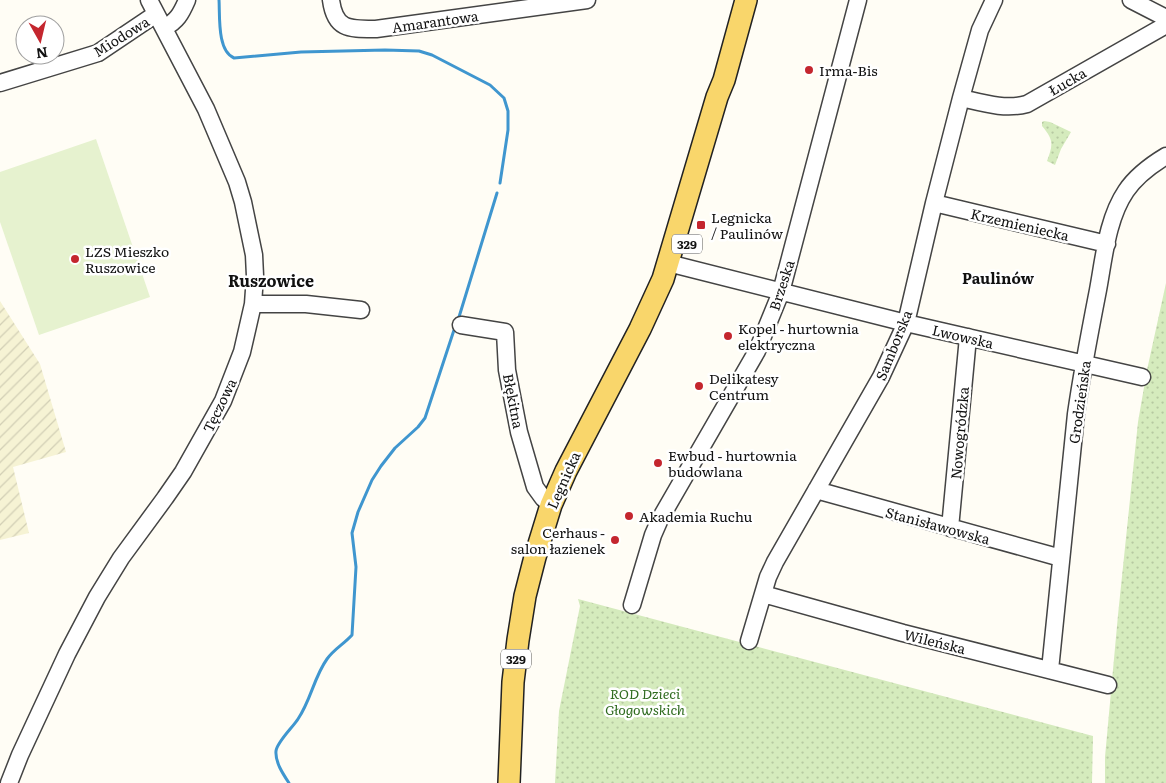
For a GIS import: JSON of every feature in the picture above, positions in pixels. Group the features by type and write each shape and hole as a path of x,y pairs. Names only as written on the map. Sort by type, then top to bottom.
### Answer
{"main road":[{"name":"Legnicka","path":"509,783 513,682 527,588 535,557 551,505 570,464 608,391 633,360 656,323 674,286 674,264 717,97 724,80 746,0"}],"street":[{"name":"Miodowa","path":"0,83 98,53 156,14 176,21 182,14 187,0"},
{"name":"Amarantowa","path":"331,0 335,18 339,23 346,27 357,29 376,29 587,0"},
{"name":"Brzeska","path":"632,605 653,535 660,519 757,351 781,292 858,0"},
{"name":"Samborska","path":"749,641 768,577 775,562 881,377 906,322 961,98 980,30 994,0"},
{"path":"1131,0 1166,18"},
{"name":"Tęczowa","path":"9,783 20,754 67,654 97,597 121,558 183,472 223,401 242,352 253,304 254,255 241,195 206,109 156,14"},
{"name":"Łucka","path":"961,98 1002,107 1027,104 1166,25"},
{"name":"Grodzieńska","path":"1050,670 1076,414 1107,244 1117,208 1126,191 1152,165 1166,156"},
{"name":"Krzemieniecka","path":"934,203 1107,244"},
{"name":"Lwowska","path":"674,264 781,292 1142,377"},
{"path":"253,304 306,304 362,310"},
{"name":"Błękitna","path":"461,325 505,332 508,370 519,432 535,487 551,505"},
{"name":"Nowogródzka","path":"950,528 968,337"},
{"name":"Stanisławowska","path":"816,490 1061,558"},
{"name":"Wileńska","path":"763,594 903,633 1108,685"}],"shaded area":[{"path":"0,301 40,364 66,452 13,467 29,533 0,540"}],"green space":[{"path":"1044,121 1071,132 1061,149 1055,165 1047,161 1051,143 1049,135 1042,126"},
{"name":"LZS Mieszko Ruszowice","path":"96,139 150,297 39,335 0,222 0,172"},
{"path":"1166,283 1166,783 1105,783 1105,757 1138,422"},
{"name":"ROD Dzieci Głogowskich","path":"578,599 1093,736 1092,783 555,783 559,711 580,606"}],"waterway":[{"path":"219,0 222,41 229,54 234,58 301,52 419,51 432,55 490,85 504,98 508,111 508,130 500,183"},
{"path":"459,317 497,193"},
{"path":"289,783 278,764 277,747 302,712 327,659 352,635 356,567 352,533 358,512 372,480 381,466 395,448 425,418 454,330"}],"place":[{"name":"Irma-Bis","path":"809,70"},
{"name":"Legnicka / Paulinów","path":"701,225"},
{"name":"LZS Mieszko Ruszowice","path":"75,259"},
{"name":"Kopel - hurtownia elektryczna","path":"728,336"},
{"name":"Delikatesy Centrum","path":"699,386"},
{"name":"Ewbud - hurtownia budowlana","path":"658,463"},
{"name":"Akademia Ruchu","path":"629,516"},
{"name":"Cerhaus - salon łazienek","path":"615,540"}],"district":[{"name":"Paulinów","path":"998,277"},
{"name":"Ruszowice","path":"271,280"}]}
